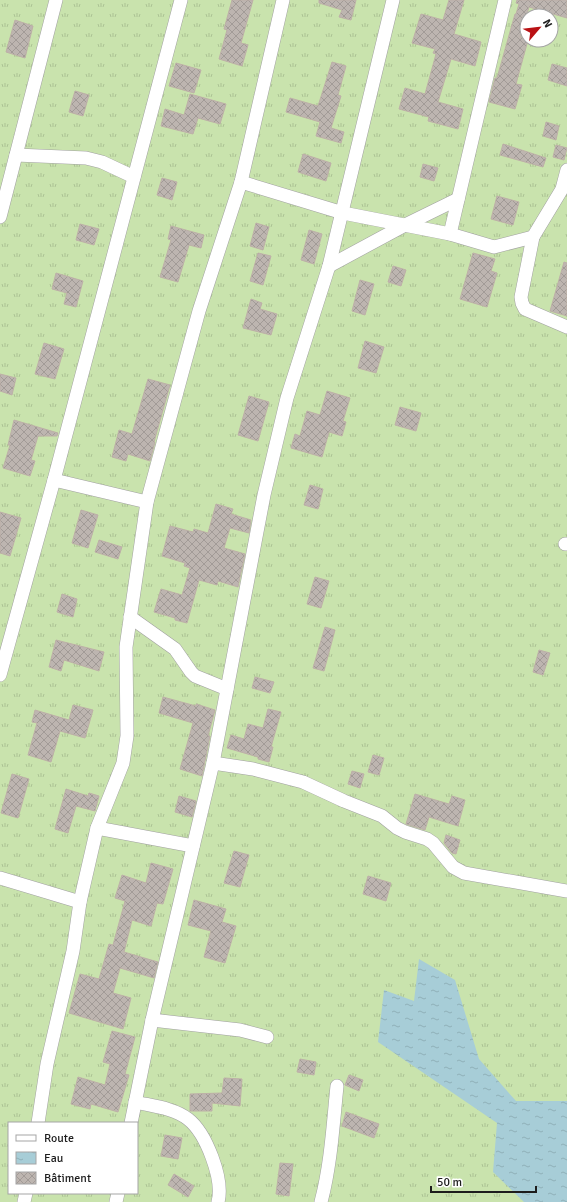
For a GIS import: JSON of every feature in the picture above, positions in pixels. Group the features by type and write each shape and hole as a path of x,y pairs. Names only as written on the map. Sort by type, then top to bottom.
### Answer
{"street":[{"path":"0,217 56,0"},
{"path":"0,675 54,480 181,0"},
{"path":"38,1122 47,1064 73,951 80,902 97,828 124,763 127,736 126,647 148,502 199,311 241,182 283,0"},
{"path":"131,1122 152,1020 213,763 264,495 287,398 329,266 343,213 393,0"},
{"path":"450,234 505,0"},
{"path":"16,155 86,158 102,162 134,177"},
{"path":"567,170 562,189 533,237 521,297 525,309 567,327"},
{"path":"241,182 343,213 450,234 494,246 533,237"},
{"path":"329,266 458,199"},
{"path":"54,480 148,502"},
{"path":"130,617 175,649 191,672 196,676 227,689"},
{"path":"213,763 253,768 280,775 303,782 344,801 374,812 382,816 397,828 427,839 453,866 464,873 567,891"},
{"path":"97,828 193,846"},
{"path":"0,878 80,902"},
{"path":"152,1020 240,1030 268,1037"},
{"path":"321,1202 325,1187 337,1086"},
{"path":"135,1102 175,1112 187,1118 198,1129 207,1142 215,1167 220,1196 218,1202"}],"green space":[{"path":"0,0 567,0 567,1202 0,1202"}],"water":[{"path":"419,959 455,980 479,1059 516,1101 567,1101 567,1202 524,1202 493,1172 497,1123 378,1042 384,990 414,1001"}],"building":[{"path":"232,0 253,0 241,43 248,45 242,66 219,59 227,30 224,29"},
{"path":"319,0 356,0 351,20 339,17 342,10 319,3"},
{"path":"449,0 464,0 454,34 481,42 475,66 451,59 438,102 463,109 458,129 428,121 429,117 399,109 405,88 425,94 436,54 433,53 435,49 412,43 421,14 443,20"},
{"path":"517,0 567,0 567,18 559,16 559,8 519,8 519,48 526,48 516,84 522,85 515,109 489,102 495,78 497,78 519,4 516,3"},
{"path":"15,20 33,26 25,58 6,52"},
{"path":"332,62 346,66 338,95 341,96 331,128 344,132 341,143 316,136 320,122 286,112 290,98 318,106"},
{"path":"176,63 201,70 194,93 169,86"},
{"path":"552,64 567,68 567,86 548,80"},
{"path":"75,91 89,95 83,116 69,112"},
{"path":"190,94 226,104 220,124 198,118 193,134 161,126 165,109 184,115"},
{"path":"546,122 559,126 556,140 543,136"},
{"path":"503,144 546,158 543,167 500,155"},
{"path":"556,145 567,148 564,160 553,157"},
{"path":"303,154 331,163 326,181 298,172"},
{"path":"423,164 438,168 434,181 420,177"},
{"path":"162,178 177,182 172,200 157,195"},
{"path":"497,196 519,202 513,225 491,219"},
{"path":"256,223 269,227 263,250 250,246"},
{"path":"80,224 99,229 94,245 76,240"},
{"path":"171,226 204,235 201,248 189,245 178,282 160,277 171,240 168,239"},
{"path":"309,230 322,234 314,264 301,260"},
{"path":"258,253 271,256 263,285 250,281"},
{"path":"473,253 495,259 491,271 497,273 487,307 460,299"},
{"path":"564,262 567,263 567,316 550,311"},
{"path":"393,266 406,270 401,286 388,282"},
{"path":"56,273 83,281 76,307 64,304 67,293 52,289"},
{"path":"360,280 374,284 365,315 352,311"},
{"path":"251,299 262,303 260,309 277,314 271,335 243,328"},
{"path":"365,341 384,347 376,373 358,368"},
{"path":"44,343 64,349 55,379 35,374"},
{"path":"0,374 16,378 12,395 0,391"},
{"path":"148,379 170,385 150,461 128,454 126,461 112,457 119,430 132,434"},
{"path":"327,391 350,398 343,421 346,422 342,436 329,432 322,457 291,448 295,434 300,436 307,411 320,415"},
{"path":"249,396 269,402 258,441 238,435"},
{"path":"400,407 421,413 416,431 395,425"},
{"path":"14,420 58,433 57,436 38,436 31,460 35,461 30,476 3,468 10,445 8,445"},
{"path":"310,485 323,489 318,509 304,505"},
{"path":"216,504 233,509 231,514 251,520 249,533 230,528 224,548 245,554 238,587 218,581 217,585 199,580 187,623 154,612 161,589 182,595 190,568 184,566 185,563 162,556 170,526 193,532 194,529 208,533"},
{"path":"81,510 98,515 88,548 72,543"},
{"path":"0,512 21,518 10,556 0,553"},
{"path":"99,540 122,547 118,559 95,552"},
{"path":"315,577 329,581 321,608 307,604"},
{"path":"62,594 77,599 73,617 57,612"},
{"path":"325,627 335,630 324,671 313,668"},
{"path":"56,640 104,652 99,671 64,660 61,671 49,667"},
{"path":"539,650 550,653 543,675 533,672"},
{"path":"255,677 274,682 270,693 252,688"},
{"path":"163,697 196,706 196,704 215,710 208,736 210,736 202,776 180,769 193,723 159,713"},
{"path":"73,705 93,710 85,738 60,731 51,762 28,755 37,723 32,722 35,710 69,720"},
{"path":"268,709 281,712 271,747 273,747 269,762 258,759 258,757 227,748 231,735 244,739 248,724 263,728"},
{"path":"373,755 384,758 379,775 368,772"},
{"path":"352,771 364,774 360,788 348,784"},
{"path":"12,774 29,779 18,818 1,813"},
{"path":"66,789 88,796 89,793 99,796 95,811 76,806 68,833 55,829"},
{"path":"415,794 449,804 452,796 465,800 458,826 429,817 425,830 406,824"},
{"path":"179,796 196,801 192,817 175,812"},
{"path":"446,835 460,840 456,854 452,853 444,843"},
{"path":"234,851 249,855 240,887 224,883"},
{"path":"151,863 173,869 163,904 157,903 151,926 132,920 124,952 158,962 154,978 120,968 113,993 131,998 123,1029 69,1013 80,974 99,979 109,944 113,945 125,901 115,898 122,875 146,883"},
{"path":"368,876 391,883 386,901 363,894"},
{"path":"194,900 226,909 222,922 236,926 225,963 204,957 211,931 188,925"},
{"path":"112,1031 135,1037 125,1074 129,1075 118,1112 91,1104 90,1109 71,1104 78,1077 105,1085 110,1064 103,1062"},
{"path":"300,1059 316,1062 314,1075 297,1072"},
{"path":"349,1075 363,1080 359,1091 345,1085"},
{"path":"224,1078 242,1079 240,1106 212,1103 212,1111 190,1111 190,1094 222,1093"},
{"path":"346,1112 379,1124 374,1138 342,1126"},
{"path":"165,1135 182,1138 178,1159 161,1156"},
{"path":"280,1163 293,1164 289,1196 276,1194"},
{"path":"174,1174 194,1186 188,1197 168,1185"}]}
